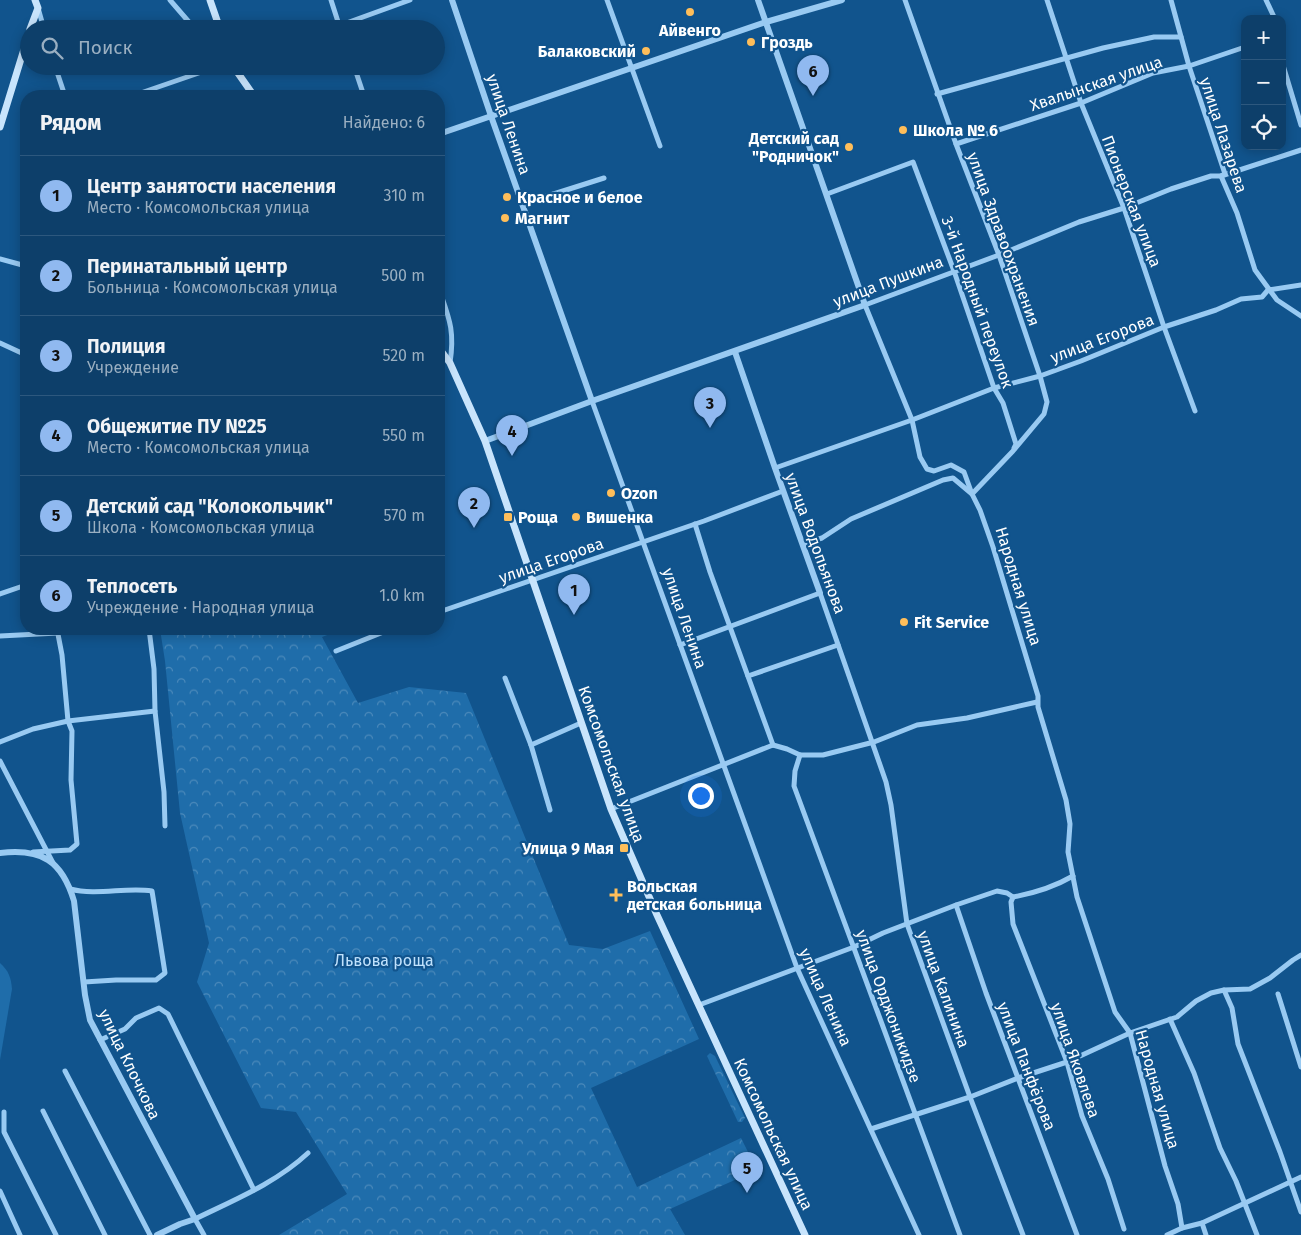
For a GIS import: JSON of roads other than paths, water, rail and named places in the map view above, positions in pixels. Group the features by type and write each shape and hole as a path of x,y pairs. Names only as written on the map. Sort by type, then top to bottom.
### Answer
{"main road":[{"path":"33,20 38,8 35,0"},
{"path":"210,0 217,20"},
{"path":"0,127 20,62"},
{"path":"239,75 250,90"},
{"path":"445,356 450,362"},
{"name":"Комсомольская улица","path":"450,362 485,441 611,809 805,1235"}],"street":[{"path":"170,0 187,20"},
{"path":"331,0 338,20"},
{"path":"358,20 410,0"},
{"name":"улица Ленина","path":"452,0 592,401 722,765 797,968 919,1235"},
{"path":"607,0 660,146"},
{"name":"Народная улица","path":"758,0 865,305 912,420 920,457 927,469 934,471 951,465 964,472 993,547 1038,696 1037,702 1066,800 1070,824 1068,852 1077,897 1115,1012 1130,1033 1165,1166 1178,1204 1182,1228"},
{"path":"445,132 766,22 842,0"},
{"name":"улица Здравоохранения","path":"905,0 937,94 999,255 1047,402 1044,414 1013,450"},
{"name":"Пионерская улица","path":"1047,0 1081,103 1124,208 1164,327 1195,411"},
{"name":"улица Лазарева","path":"1171,0 1189,66 1255,270 1277,300 1301,316"},
{"path":"1266,0 1274,15"},
{"path":"38,8 41,20"},
{"path":"937,94 1065,58 1154,37 1181,36"},
{"name":"Хвалынская улица","path":"956,144 1081,103 1153,74 1189,66 1241,49"},
{"path":"58,75 62,90"},
{"path":"149,90 193,75"},
{"path":"357,75 362,90"},
{"path":"1286,75 1301,125"},
{"name":"улица Пушкина","path":"485,441 592,401 736,352 865,305 999,255 1079,222 1124,208 1171,189 1211,176 1223,175 1301,149"},
{"name":"3-й Народный переулок","path":"827,194 913,162 954,271 994,388 1003,403 1011,426 1016,444 1013,450"},
{"path":"522,204 604,178"},
{"path":"0,259 20,264"},
{"name":"улица Егорова","path":"775,468 912,420 994,388 1040,376 1164,327 1216,310 1241,298 1262,296 1268,290 1301,284"},
{"name":"Комсомольская улица","path":"445,307 452,329 453,345 450,362"},
{"path":"0,343 20,352"},
{"name":"улица Водопьянова","path":"736,352 775,468 874,742"},
{"path":"803,544 822,538 851,519 943,480 953,478 972,494 1013,450"},
{"name":"улица Егорова","path":"445,610 695,524 784,490"},
{"path":"695,524 710,572 773,746"},
{"path":"0,594 20,588"},
{"path":"680,645 820,593"},
{"path":"0,636 20,634"},
{"path":"30,853 70,850 77,844 71,780 72,731 68,721 59,635"},
{"path":"150,635 166,826"},
{"path":"336,651 376,635"},
{"path":"748,676 838,645"},
{"path":"505,678 531,745 550,810"},
{"path":"611,809 773,746 787,749 800,755 823,755 874,742 917,725 967,718 1037,702"},
{"path":"0,742 33,729 68,721 155,711"},
{"path":"531,745 581,723"},
{"name":"улица Калинина","path":"874,742 891,805 907,924 1023,1235"},
{"name":"улица Орджоникидзе","path":"800,755 795,772 794,786 960,1235"},
{"path":"0,761 53,862"},
{"path":"0,853 30,853 43,856 53,862"},
{"name":"улица Клочкова","path":"53,862 63,875 74,901 90,1020 204,1235"},
{"path":"699,1005 854,947 883,933 956,905 997,891 1008,893 1013,897 1042,890 1057,885 1073,876"},
{"path":"70,889 84,892 136,889 152,891 163,957 165,974 156,980 84,982"},
{"name":"улица Яковлева","path":"1013,897 1013,924 1067,1062 1082,1116 1108,1179 1124,1230"},
{"name":"улица Панфёрова","path":"956,905 986,993 1077,1235"},
{"path":"871,1129 970,1097 1018,1078 1067,1062 1130,1033 1177,1017 1196,1001 1211,993 1224,990 1250,989 1270,978 1301,955"},
{"path":"1224,990 1232,1008 1238,1044 1301,1212"},
{"path":"1278,994 1301,1067"},
{"path":"100,1040 125,1029 136,1018 159,1008 168,1014 254,1190"},
{"path":"1170,1019 1194,1072 1220,1148 1257,1235"},
{"path":"65,1071 150,1235"},
{"path":"43,1111 104,1235"},
{"path":"4,1112 4,1132 56,1235"},
{"path":"157,1235 254,1190 295,1165 308,1153"},
{"path":"1167,1235 1182,1228 1202,1223 1301,1177"},
{"path":"0,1190 20,1235"},
{"path":"1202,1223 1206,1235"}],"place":[{"name":"Айвенго","path":"690,12"},
{"name":"Гроздь","path":"751,42"},
{"name":"Балаковский","path":"646,51"},
{"name":"Теплосеть","path":"813,96"},
{"name":"Школа № 6","path":"903,130"},
{"name":"Детский сад \"Родничок\"","path":"849,147"},
{"name":"Красное и белое","path":"507,197"},
{"name":"Магнит","path":"505,218"},
{"name":"Полиция","path":"710,428"},
{"name":"Общежитие ПУ №25","path":"512,456"},
{"name":"Ozon","path":"611,493"},
{"name":"Роща","path":"508,517"},
{"name":"Вишенка","path":"576,517"},
{"name":"Перинатальный центр","path":"474,528"},
{"name":"Центр занятости населения","path":"574,615"},
{"name":"Fit Service","path":"904,622"},
{"name":"Улица 9 Мая","path":"624,848"},
{"name":"Вольская детская больница","path":"616,895"},
{"name":"Детский сад \"Колокольчик\"","path":"747,1193"}],"park label":[{"name":"Львова роща","path":"384,960"}]}
